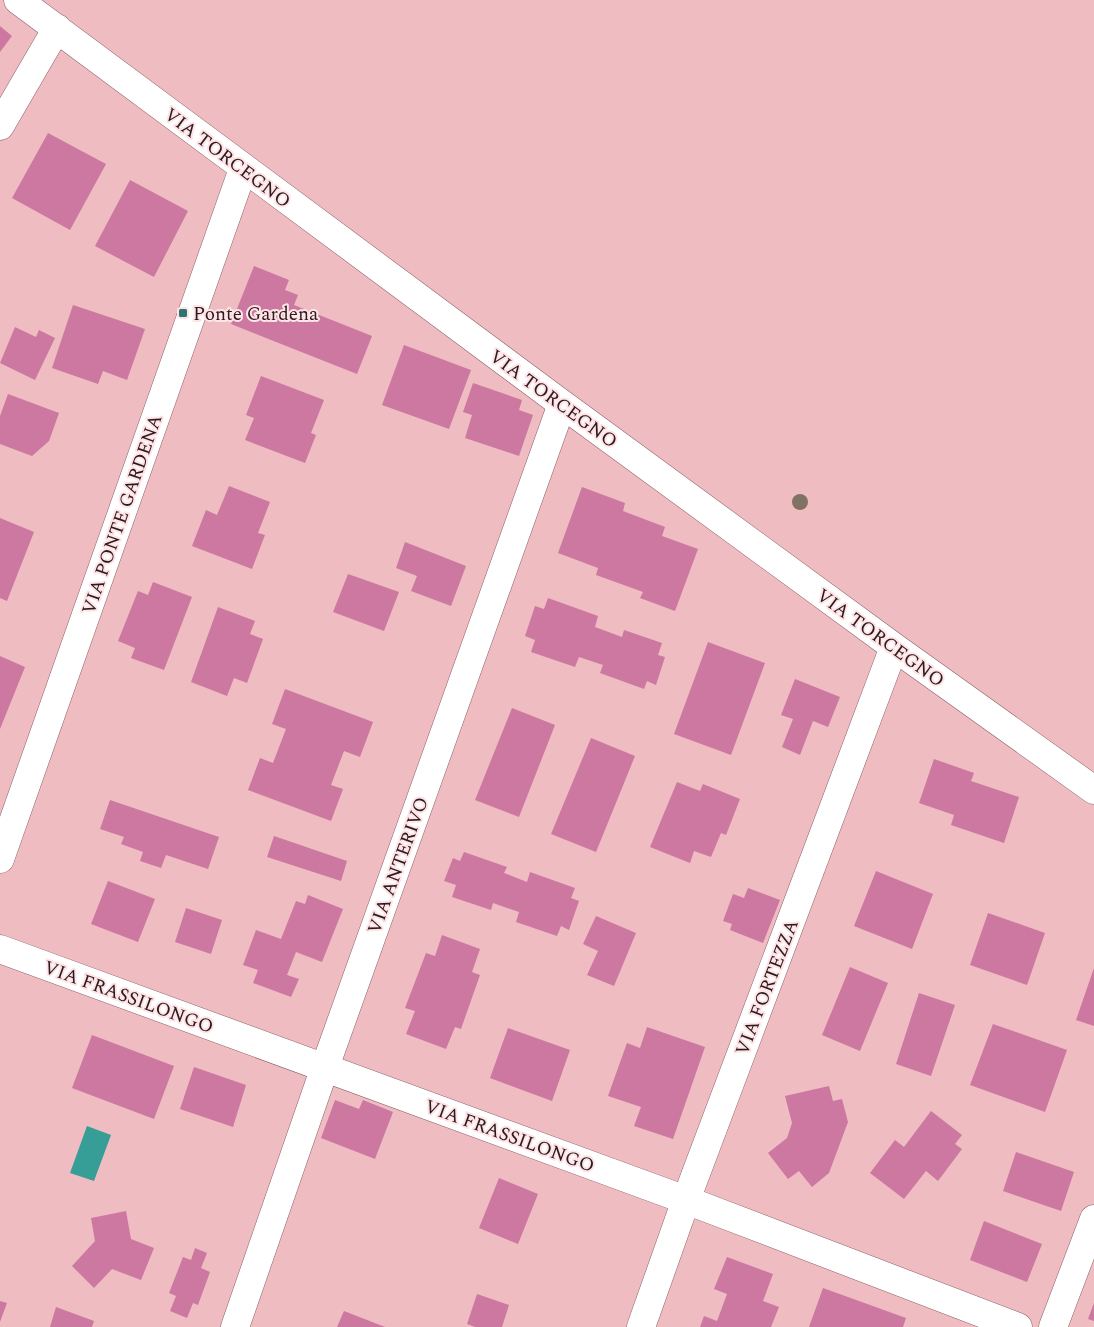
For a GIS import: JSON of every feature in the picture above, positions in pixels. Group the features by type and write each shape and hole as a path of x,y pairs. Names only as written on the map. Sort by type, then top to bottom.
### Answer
{"street":[{"name":"VIA TORCEGNO","path":"18,0 562,404 894,647 1094,790"},
{"path":"0,126 57,28"},
{"name":"VIA PONTE GARDENA","path":"0,859 243,168"},
{"name":"VIA ANTERIVO","path":"235,1327 325,1067 562,404"},
{"name":"VIA FORTEZZA","path":"641,1327 686,1200 894,647"},
{"name":"VIA FRASSILONGO","path":"0,949 686,1200 1018,1327"},
{"path":"1052,1327 1094,1219"}],"water":[{"path":"87,1126 111,1135 94,1181 70,1173"}],"building":[{"path":"0,26 12,36 0,52"},
{"path":"48,133 106,164 70,230 12,198"},
{"path":"130,180 188,211 154,277 95,246"},
{"path":"254,266 289,280 285,290 298,295 294,305 372,336 357,374 231,324"},
{"path":"73,305 145,329 127,380 103,371 98,384 52,368"},
{"path":"15,327 36,337 39,330 55,338 35,380 0,363"},
{"path":"404,345 471,370 449,429 382,405"},
{"path":"261,376 324,400 311,433 316,435 305,463 245,440 254,418 246,415"},
{"path":"473,383 522,400 519,410 533,415 519,456 465,438 472,415 463,412"},
{"path":"8,394 59,413 49,441 32,456 0,444 0,416"},
{"path":"229,486 270,502 258,533 265,535 252,569 192,546 206,510 217,515"},
{"path":"582,487 625,503 623,511 665,527 662,536 698,549 675,611 640,598 643,592 596,575 598,568 558,553"},
{"path":"0,518 34,532 7,601 0,598"},
{"path":"405,542 466,566 451,606 411,591 417,576 396,568"},
{"path":"348,574 399,592 384,631 333,612"},
{"path":"153,582 192,597 164,670 131,658 135,648 118,641 138,591 148,595"},
{"path":"548,598 598,616 595,627 622,637 624,630 662,643 658,655 665,657 656,685 647,681 644,689 600,673 603,665 579,657 575,667 531,652 535,640 525,636 535,606 544,609"},
{"path":"218,607 255,621 250,634 263,639 247,683 234,678 227,696 191,682"},
{"path":"708,642 765,663 731,755 674,734"},
{"path":"0,656 25,667 0,729"},
{"path":"795,679 840,697 828,727 813,721 800,755 782,747 793,719 781,715"},
{"path":"285,689 373,722 360,757 344,751 331,785 343,789 331,821 248,790 260,758 273,763 286,729 272,724"},
{"path":"512,708 555,725 519,817 475,800"},
{"path":"591,738 635,756 596,852 551,834"},
{"path":"934,759 974,773 971,781 1019,797 1004,843 951,825 954,815 919,803"},
{"path":"677,782 700,791 703,784 740,799 726,835 721,833 711,857 694,851 690,863 650,847"},
{"path":"110,800 219,837 208,869 166,855 161,868 140,861 143,852 121,844 124,837 100,829"},
{"path":"274,836 347,861 341,881 267,857"},
{"path":"464,852 507,867 504,873 527,882 530,872 575,888 571,898 579,901 569,930 561,926 557,936 516,922 519,912 493,903 491,910 452,897 456,885 444,881 453,858 460,861"},
{"path":"876,871 933,894 912,949 854,926"},
{"path":"108,881 155,899 138,942 91,924"},
{"path":"748,888 780,900 763,943 730,930 732,924 723,921 733,894 744,898"},
{"path":"308,895 343,909 322,962 296,952 287,975 299,979 291,997 253,983 258,970 243,965 256,930 281,939 296,901 305,904"},
{"path":"186,908 222,920 211,954 175,942"},
{"path":"988,913 1045,933 1027,985 970,965"},
{"path":"596,916 636,933 614,986 587,975 598,951 583,944"},
{"path":"442,935 480,949 472,972 480,975 461,1029 455,1027 446,1049 406,1034 415,1011 405,1008 426,953 435,956"},
{"path":"850,967 888,983 860,1051 822,1035"},
{"path":"1094,968 1094,1026 1076,1020"},
{"path":"919,993 955,1005 931,1076 896,1064"},
{"path":"993,1024 1067,1050 1045,1112 970,1085"},
{"path":"647,1027 705,1047 673,1139 634,1126 641,1107 608,1096 627,1043 640,1048"},
{"path":"508,1028 570,1050 552,1101 490,1078"},
{"path":"92,1035 174,1066 154,1119 72,1088"},
{"path":"194,1067 246,1085 233,1127 180,1109"},
{"path":"829,1086 833,1101 842,1099 848,1122 829,1173 812,1187 799,1171 788,1179 768,1153 787,1138 792,1123 785,1096"},
{"path":"335,1100 359,1109 363,1100 393,1112 375,1159 321,1138"},
{"path":"931,1111 962,1135 955,1144 962,1149 938,1181 926,1171 904,1199 870,1173 895,1140 904,1147"},
{"path":"1016,1152 1074,1172 1061,1211 1003,1191"},
{"path":"499,1178 538,1194 518,1244 479,1228"},
{"path":"126,1211 131,1239 154,1248 141,1280 112,1269 94,1288 72,1266 95,1241 91,1218"},
{"path":"984,1221 1042,1244 1027,1282 970,1260"},
{"path":"195,1248 207,1253 201,1268 210,1272 198,1305 193,1303 187,1318 170,1311 176,1296 169,1293 183,1257 191,1260"},
{"path":"727,1257 773,1274 763,1301 779,1307 771,1327 700,1327 704,1316 717,1321 727,1294 714,1289"},
{"path":"823,1288 906,1318 903,1327 809,1327"},
{"path":"477,1294 509,1305 502,1327 475,1327 467,1324"},
{"path":"0,1301 7,1303 0,1322"},
{"path":"1094,1303 1094,1321 1088,1319"},
{"path":"56,1307 94,1321 92,1327 50,1327"},
{"path":"344,1311 385,1327 337,1327"}],"place":[{"name":"Ponte Gardena","path":"183,313"}]}
